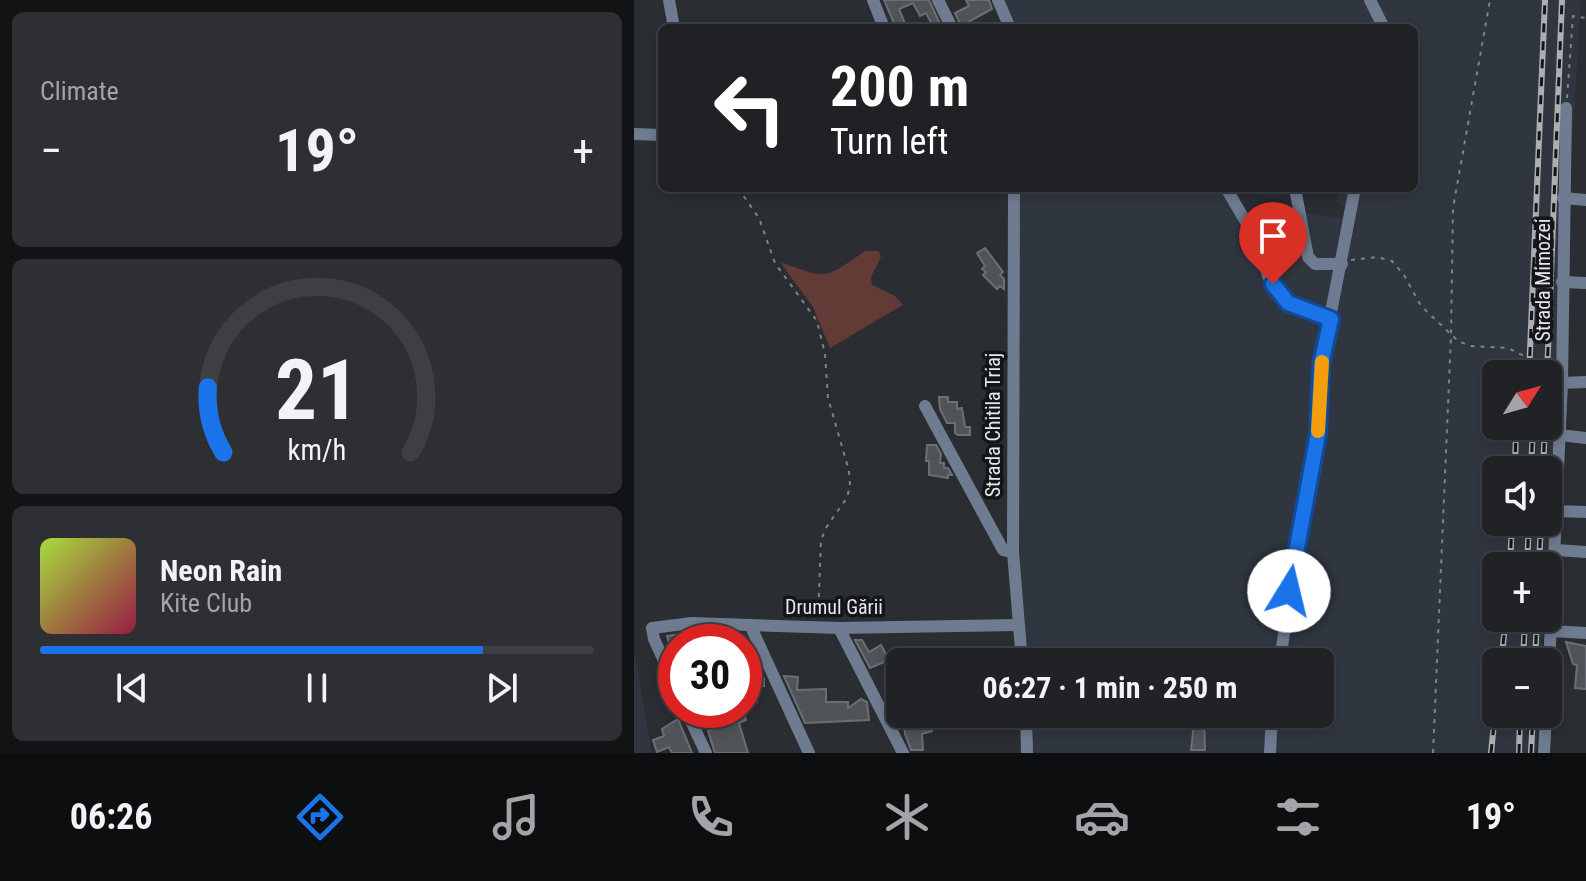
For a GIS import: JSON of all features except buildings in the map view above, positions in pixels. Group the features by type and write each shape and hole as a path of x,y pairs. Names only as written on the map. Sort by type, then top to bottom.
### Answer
{"street":[{"path":"669,0 673,24"},
{"path":"873,0 882,24"},
{"path":"938,0 950,24"},
{"path":"998,0 1008,24"},
{"path":"1370,0 1382,24"},
{"name":"Strada Mimozei","path":"1562,360 1566,108"},
{"path":"634,134 658,135"},
{"name":"Strada Chitila Triaj","path":"1014,192 1013,552 1020,648"},
{"path":"1228,192 1260,246 1268,276 1278,293 1288,303 1331,319"},
{"path":"1296,192 1308,257 1315,264 1342,264"},
{"path":"1282,648 1296,546 1318,434 1321,364 1354,192"},
{"path":"1563,198 1586,200"},
{"path":"1562,282 1586,283"},
{"path":"1562,383 1586,382"},
{"path":"925,406 1003,550 1013,552"},
{"path":"1562,435 1586,438"},
{"path":"1562,511 1586,512"},
{"name":"Strada Mimozei","path":"1555,536 1555,550"},
{"path":"1555,550 1586,552"},
{"name":"Drumul Gării","path":"678,624 718,624"},
{"name":"Drumul Gării","path":"762,625 839,628 1017,625"},
{"name":"Drumul Gării","path":"658,627 652,628 658,648"},
{"path":"839,628 903,753"},
{"path":"1562,632 1586,633"},
{"path":"762,651 809,753"},
{"path":"694,728 706,753"},
{"path":"1026,728 1027,753"},
{"path":"1270,753 1271,728"},
{"path":"1544,753 1545,728"}],"path":[{"path":"1433,753 1451,336 1453,208 1490,0"},
{"path":"1566,108 1573,16 1586,18"},
{"path":"741,192 759,218 778,268 817,321 825,354 828,398 849,471 847,498 821,540 818,627"},
{"path":"1342,264 1357,258 1377,257 1392,261 1404,275 1421,306 1451,336 1470,346 1508,348 1519,355 1542,360"}],"shaded area":[{"path":"1006,0 1581,0 1559,360 1482,360 1482,440 1554,440 1553,456 1482,456 1482,536 1548,536 1547,552 1482,552 1482,632 1542,632 1542,648 1482,648 1482,728 1537,728 1536,753 1030,753 1030,728 1334,728 1334,648 1023,648 1019,615 1016,192 1233,192 1262,232 1296,223 1305,213 1342,218 1344,207 1337,203 1338,192 1418,192 1418,24 1010,24"},
{"path":"865,251 879,251 881,257 871,277 872,285 895,296 903,305 830,348 813,307 780,262 808,272 825,274"},
{"path":"634,650 652,753 634,753"}],"railway":[{"path":"1530,360 1545,0"},
{"path":"1548,360 1562,0"},
{"path":"1515,456 1516,440"},
{"path":"1532,440 1532,456"},
{"path":"1544,440 1544,456"},
{"path":"1511,536 1511,552"},
{"path":"1528,536 1528,552"},
{"path":"1540,536 1540,552"},
{"path":"1503,648 1504,632"},
{"path":"1524,632 1524,648"},
{"path":"1536,632 1536,648"},
{"path":"1491,753 1494,728"},
{"path":"1519,753 1520,728"},
{"path":"1531,753 1532,728"}],"slow traffic":[{"path":"1318,431 1322,362"}],"route":[{"path":"1273,284 1288,303 1331,319 1321,364 1318,434 1289,591"}]}
